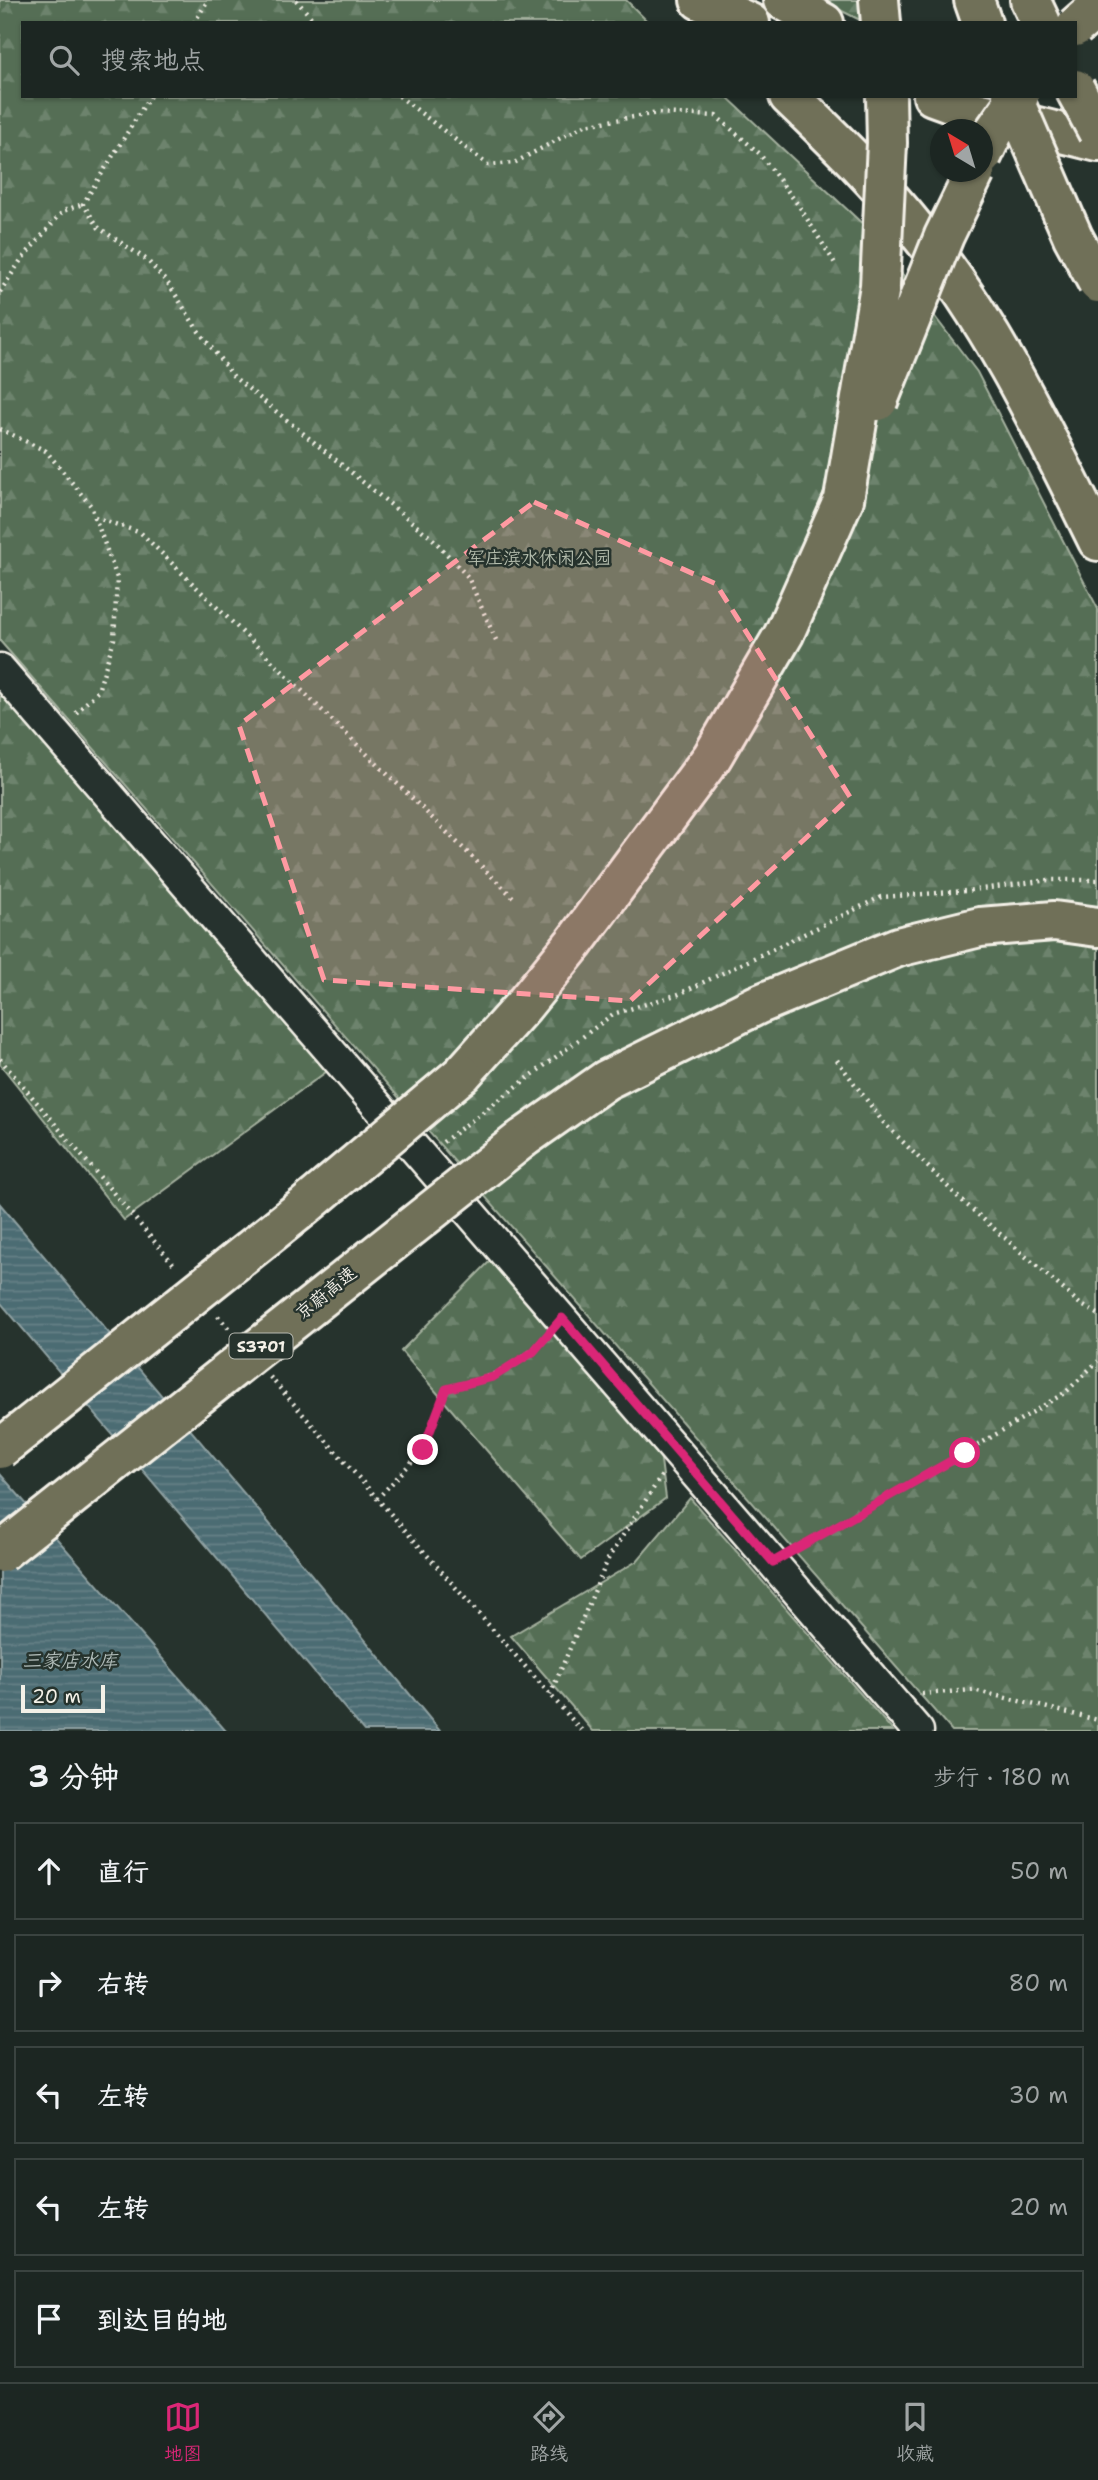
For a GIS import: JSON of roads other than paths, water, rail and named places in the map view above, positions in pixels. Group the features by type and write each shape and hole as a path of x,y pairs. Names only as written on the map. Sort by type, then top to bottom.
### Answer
{"highway":[{"path":"688,0 710,21"},
{"path":"700,0 746,21"},
{"path":"783,0 820,21"},
{"path":"879,0 881,21"},
{"path":"974,0 981,21"},
{"path":"1030,0 1040,21"},
{"path":"1082,0 1098,30"},
{"path":"1077,25 1098,7"},
{"path":"1077,93 1098,132"},
{"path":"791,98 852,156 920,233 978,316 1049,442 1098,541"},
{"path":"844,499 880,286 887,143 886,98"},
{"path":"938,98 977,112 1098,142"},
{"path":"1013,98 1073,237 1098,283"},
{"path":"993,133 1018,98"},
{"path":"1019,98 1098,121"},
{"path":"0,1449 305,1206 462,1074 523,1006 574,943 712,757 784,634 844,499 876,405 944,236 970,182"},
{"name":"京蔚高速","path":"0,1553 522,1139 606,1080 757,1005 898,947 980,927 1054,921 1098,927"}],"street":[{"path":"0,669 918,1731"}],"water":[{"path":"0,1204 440,1731 364,1731 0,1302"},
{"name":"三家店水库","path":"0,1474 226,1731 0,1731"}],"park label":[{"name":"军庄滨水休闲公园","path":"539,558"}]}
